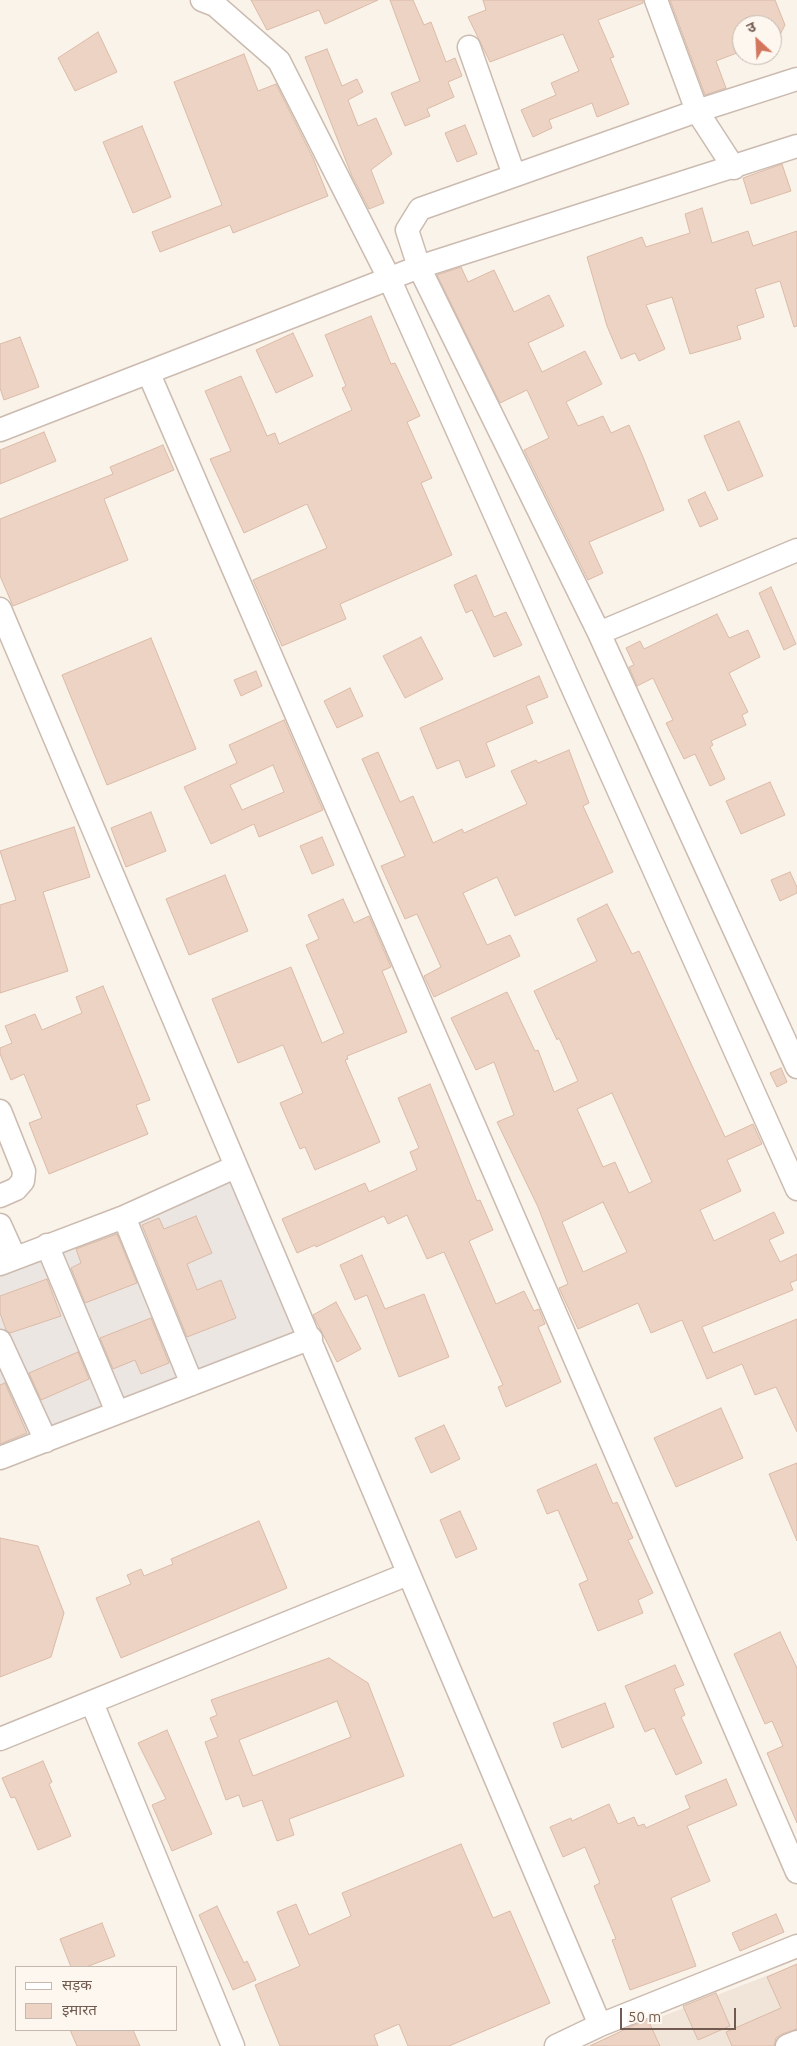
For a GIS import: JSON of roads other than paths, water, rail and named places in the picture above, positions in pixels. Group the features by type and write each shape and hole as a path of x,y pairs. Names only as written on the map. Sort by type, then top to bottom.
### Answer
{"street":[{"path":"202,0 215,6 279,61 389,278 797,1189"},
{"path":"656,0 697,111 734,168"},
{"path":"469,48 514,175"},
{"path":"797,79 697,111 420,209 407,230 419,267 598,633 797,1067"},
{"path":"0,430 149,374 419,267 734,168 797,146"},
{"path":"149,374 797,1872"},
{"path":"598,633 797,550"},
{"path":"0,609 235,1167 311,1338 408,1574 600,2025"},
{"path":"0,1111 24,1171 23,1181 16,1189 0,1196"},
{"path":"0,1225 7,1261 124,1217 235,1167"},
{"path":"124,1217 192,1384"},
{"path":"48,1246 117,1412"},
{"path":"0,1458 311,1338"},
{"path":"0,1341 46,1441"},
{"path":"0,1739 408,1574"},
{"path":"92,1703 233,2046"},
{"path":"556,2046 600,2025 797,1946"},
{"path":"787,2046 797,2042"}]}
